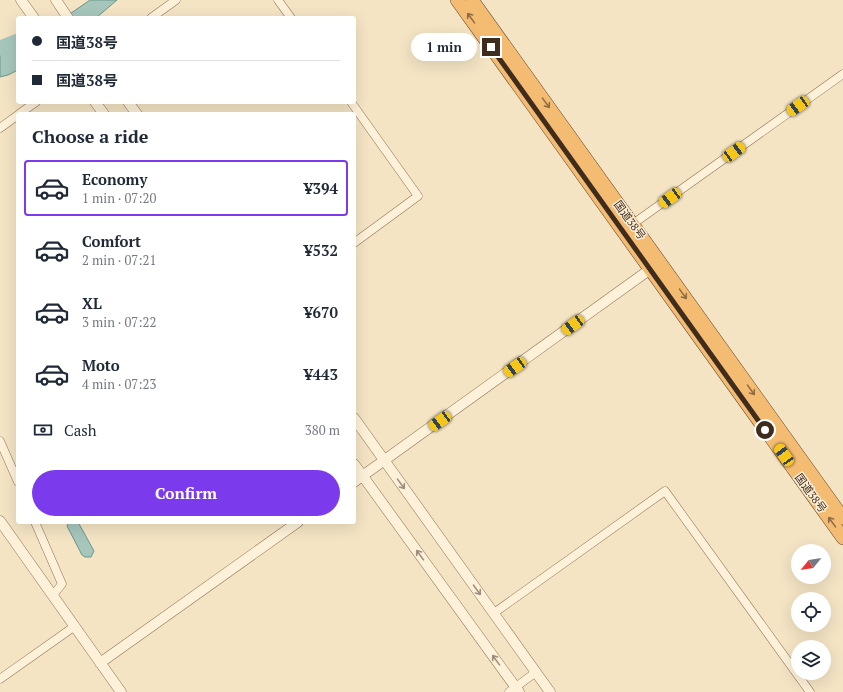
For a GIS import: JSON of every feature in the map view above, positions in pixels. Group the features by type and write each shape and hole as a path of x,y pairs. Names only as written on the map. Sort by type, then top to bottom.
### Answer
{"highway":[{"name":"国道38号","path":"457,0 628,228"},
{"name":"国道38号","path":"472,0 843,538"},
{"name":"国道38号","path":"655,266 843,518"}],"street":[{"path":"56,0 67,16"},
{"path":"154,16 176,0"},
{"path":"278,0 290,16"},
{"path":"22,1 33,16"},
{"path":"628,228 843,74"},
{"path":"21,112 33,104"},
{"path":"352,104 418,196 356,242"},
{"path":"0,128 16,116"},
{"path":"356,481 655,266"},
{"path":"356,421 550,692"},
{"path":"0,441 16,477"},
{"path":"356,467 514,690 536,672"},
{"path":"494,613 665,491 810,692"},
{"path":"0,521 121,692"},
{"path":"36,524 62,584 53,595"},
{"path":"100,663 295,524"},
{"path":"0,679 75,626"}],"water":[{"path":"90,0 117,0 98,16 67,16"},
{"path":"16,48 16,71 0,77 0,54"},
{"path":"68,524 79,524 94,551 91,557 85,557 82,555 67,526"}],"waterway":[{"path":"0,48 16,42"}],"route":[{"path":"491,47 765,430"}]}
